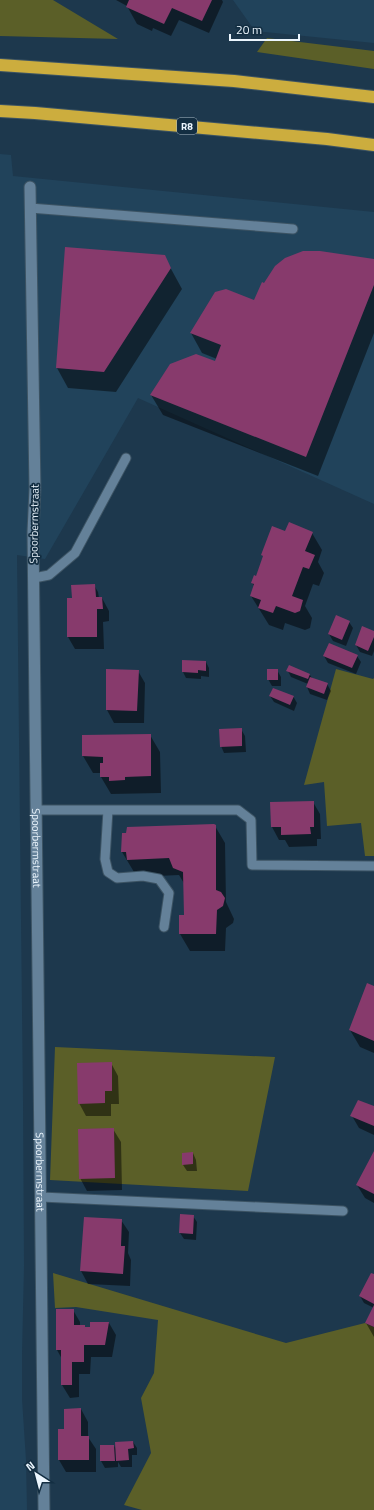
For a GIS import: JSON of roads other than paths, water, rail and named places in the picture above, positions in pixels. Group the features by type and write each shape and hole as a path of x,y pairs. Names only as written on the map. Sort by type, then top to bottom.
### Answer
{"highway":[{"path":"0,65 234,81 374,97"},
{"name":"R8","path":"0,111 328,139 374,145"}],"street":[{"name":"Spoorbermstraat","path":"30,187 35,489 34,578 36,810 44,1510"}],"lane":[{"path":"30,208 293,229"},
{"path":"34,578 49,575 75,553 126,458"},
{"path":"36,810 238,810 251,820 252,865 374,866"},
{"path":"108,810 105,859 108,872 117,878 143,876 159,879 169,893 164,927"},
{"path":"41,1197 343,1211"}]}
